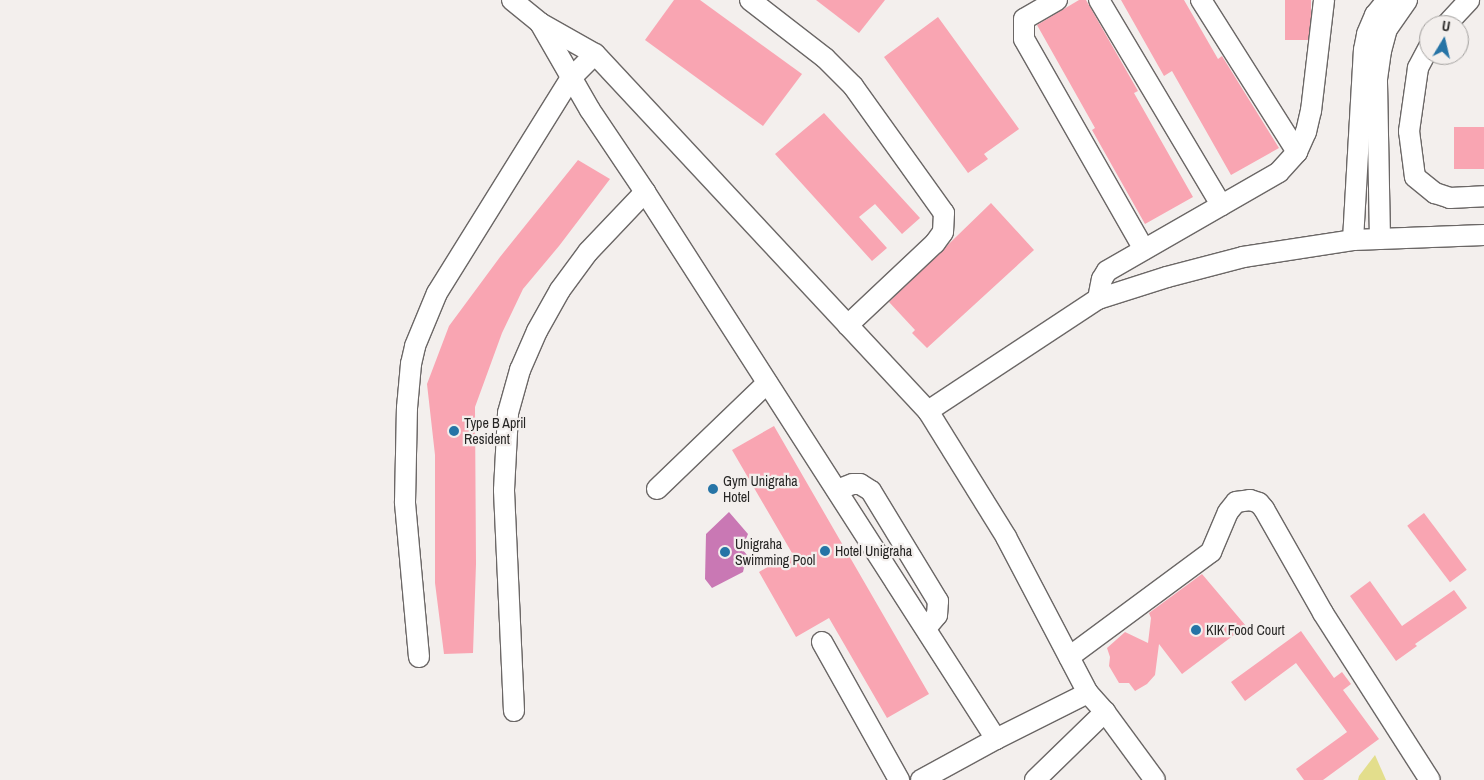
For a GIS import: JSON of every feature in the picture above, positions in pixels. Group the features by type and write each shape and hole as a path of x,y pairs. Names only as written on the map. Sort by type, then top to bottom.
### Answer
{"street":[{"path":"512,0 540,23 595,54 928,411 1006,537 1088,693 1105,712 1155,780"},
{"path":"750,0 824,58 853,86 944,213 943,232 935,243 848,325"},
{"path":"1057,0 1024,20 1024,39 1144,249"},
{"path":"1099,0 1221,205"},
{"path":"1201,0 1297,152"},
{"path":"1098,299 1102,279 1107,271 1279,172 1297,152 1306,132 1311,111 1324,0"},
{"path":"1354,240 1364,50 1367,34 1375,15 1387,0"},
{"path":"1380,239 1378,70 1387,29 1407,0"},
{"path":"1455,15 1469,0"},
{"path":"540,23 570,79 645,192 996,739"},
{"path":"419,657 405,502 407,408 411,364 415,346 437,293 570,79 595,54"},
{"path":"1420,65 1409,131 1415,176 1435,193 1450,198 1484,196"},
{"path":"514,711 504,490 508,413 520,370 537,331 560,290 588,252 645,192"},
{"path":"928,411 1098,299 1167,277 1243,257 1354,240 1484,235"},
{"path":"656,489 768,384"},
{"path":"837,490 853,484 860,484 871,491 938,602 937,615 926,628"},
{"path":"1069,657 1211,552 1228,512 1236,502 1250,500 1259,503 1323,613 1430,780"},
{"path":"822,642 899,780"},
{"path":"921,780 996,739 1088,693"},
{"path":"1035,780 1105,712"}],"shaded area":[{"name":"Unigraha Swimming Pool","path":"729,512 748,534 742,549 747,555 743,572 712,588 705,579 706,534"},
{"path":"1375,755 1386,780 1358,780 1359,776"}],"building":[{"path":"674,0 700,0 802,74 763,126 645,40"},
{"path":"816,0 885,0 859,33"},
{"path":"1079,0 1086,0 1138,91 1134,93 1193,197 1145,224 1092,130 1095,128 1037,25"},
{"path":"1121,0 1184,0 1218,59 1222,56 1279,148 1231,175 1172,71 1164,76"},
{"path":"1285,0 1311,0 1311,40 1285,40"},
{"path":"938,17 1019,129 984,154 988,159 968,173 884,57"},
{"path":"824,113 920,218 902,234 875,204 859,217 887,248 872,261 775,154"},
{"path":"1454,127 1484,127 1484,169 1454,169"},
{"name":"Type B April Resident","path":"578,160 610,179 559,246 523,289 502,333 475,407 476,564 473,653 444,654 435,583 435,455 427,384 449,326 500,257"},
{"path":"991,203 1034,250 927,348 912,333 915,330 889,302"},
{"path":"774,426 929,694 887,718 829,618 796,637 759,572 792,553 732,450"},
{"path":"1424,513 1467,570 1450,582 1407,526"},
{"name":"KIK Food Court","path":"1202,574 1246,626 1182,674 1159,644 1155,675 1147,684 1135,691 1129,683 1119,683 1109,666 1110,657 1107,648 1125,632 1148,643 1151,618 1149,613"},
{"path":"1370,581 1402,626 1454,590 1467,608 1415,644 1417,646 1396,661 1350,596"},
{"path":"1301,631 1334,678 1342,672 1351,684 1343,690 1379,739 1323,780 1304,780 1296,769 1347,732 1296,663 1245,701 1231,682"}],"place":[{"name":"Type B April Resident","path":"454,431"},
{"name":"Gym Unigraha Hotel","path":"713,489"},
{"name":"Hotel Unigraha","path":"825,551"},
{"name":"Unigraha Swimming Pool","path":"725,552"},
{"name":"KIK Food Court","path":"1196,630"}]}
